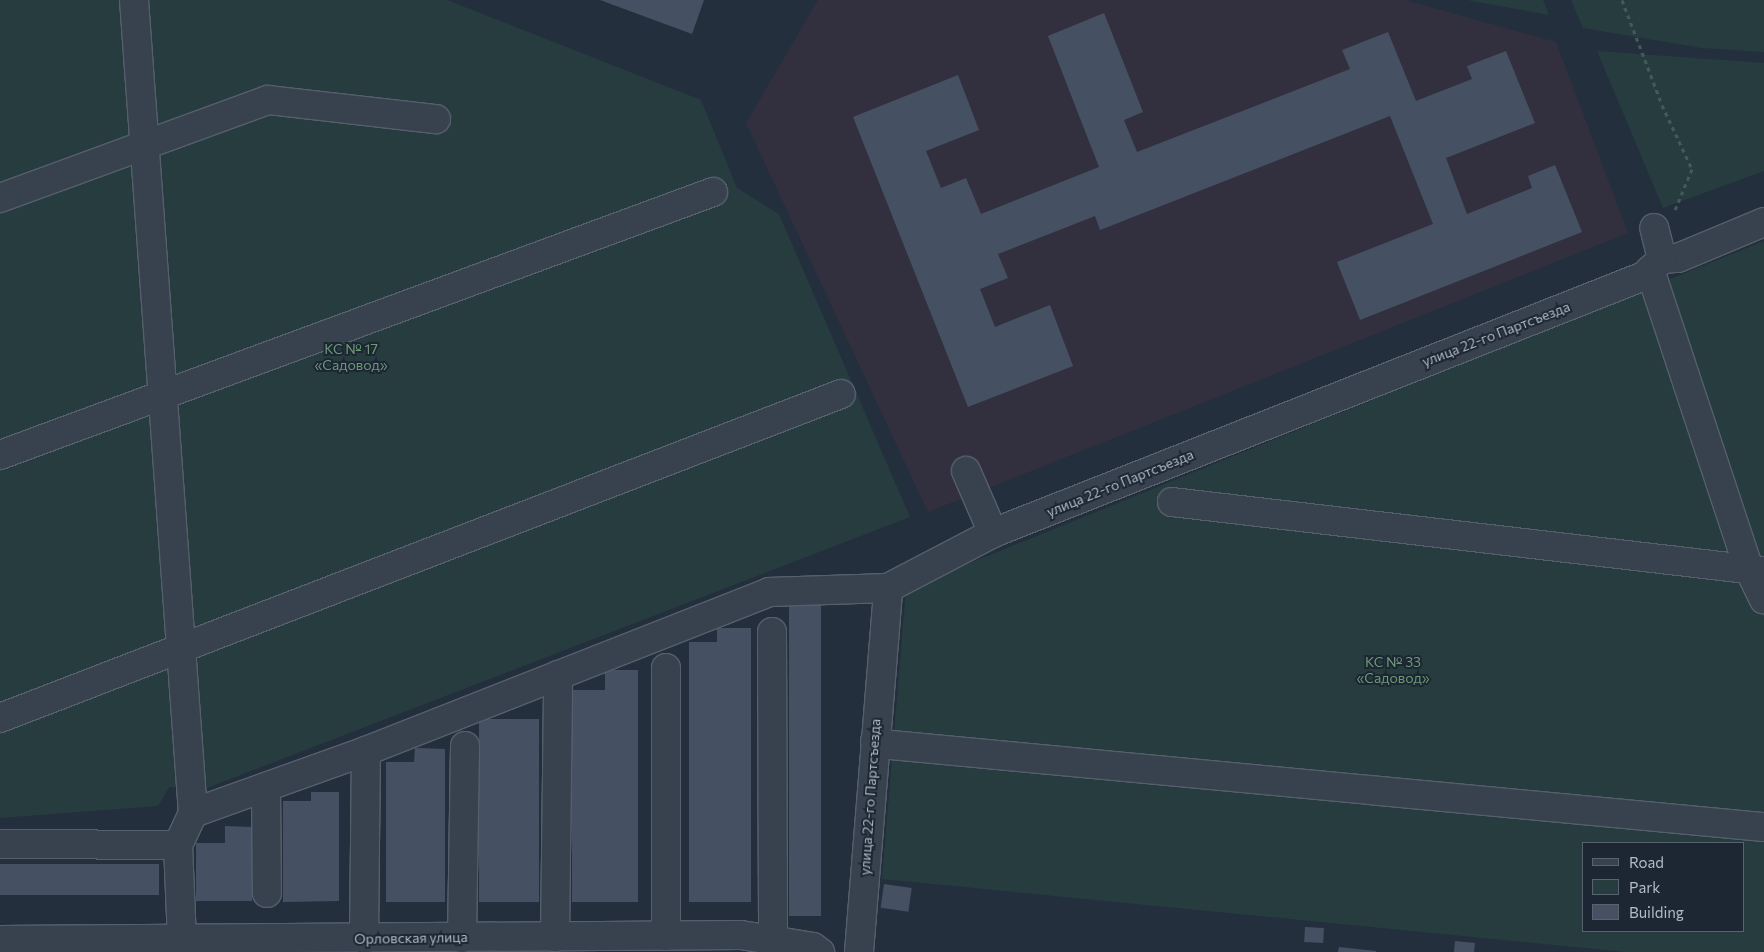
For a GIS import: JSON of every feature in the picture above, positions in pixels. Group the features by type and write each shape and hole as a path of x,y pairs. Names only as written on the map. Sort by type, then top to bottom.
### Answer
{"street":[{"path":"134,0 193,813 178,846 182,940"},
{"path":"0,198 268,100 436,119"},
{"path":"0,455 713,192"},
{"path":"1664,220 1656,264 1756,570 1764,600"},
{"name":"улица 22-го Партсъезда","path":"859,952 888,588 993,533 1644,276 1656,264 1678,258 1764,222"},
{"path":"0,718 181,650 841,394"},
{"path":"966,471 993,533"},
{"path":"1172,502 1756,570"},
{"path":"193,813 366,751 769,592 888,588"},
{"path":"772,632 773,941"},
{"path":"666,668 666,936"},
{"path":"555,937 558,675"},
{"path":"875,741 891,745 1764,827"},
{"path":"462,938 465,746"},
{"path":"364,939 366,751"},
{"path":"266,787 267,893"},
{"path":"0,844 178,846"},
{"name":"Орловская улица","path":"0,940 741,935 813,947 820,952"}],"path":[{"path":"1622,0 1633,22 1662,104 1692,169 1664,220"}],"shaded area":[{"path":"818,0 1405,0 1556,42 1628,233 928,512 746,123"}],"green space":[{"name":"КС № 17 «Садовод»","path":"0,0 447,0 701,100 737,188 779,214 910,517 207,788 169,787 158,806 0,818"},
{"path":"1467,0 1543,0 1549,15"},
{"path":"1571,0 1764,0 1764,52 1701,48 1583,28"},
{"path":"1597,51 1764,63 1764,171 1663,208"},
{"name":"КС № 33 «Садовод»","path":"1764,241 1764,952 1626,952 882,879 906,589"}],"building":[{"path":"600,0 704,0 692,34"},
{"path":"1104,13 1143,112 1124,120 1137,152 1350,69 1342,50 1388,32 1416,101 1472,79 1467,66 1506,51 1535,123 1446,158 1467,214 1532,188 1528,176 1555,165 1582,232 1360,320 1337,262 1433,224 1390,116 1100,230 1095,216 998,254 1008,278 980,289 995,327 1050,305 1073,366 968,407 853,117 958,75 979,130 926,151 941,188 966,178 981,214 1099,167 1048,36"},
{"path":"789,599 821,599 821,916 789,916"},
{"path":"717,628 751,628 751,902 689,902 689,642 717,642"},
{"path":"605,670 638,670 638,902 572,902 572,690 605,690"},
{"path":"479,719 539,719 539,902 479,902"},
{"path":"415,748 445,749 445,902 386,902 386,762 414,762"},
{"path":"311,792 339,792 339,901 283,902 283,801 311,801"},
{"path":"225,826 252,827 252,901 196,901 196,843 225,843"},
{"path":"0,864 159,864 159,895 0,895"},
{"path":"884,884 912,888 908,912 881,908"},
{"path":"1305,927 1324,928 1323,943 1304,942"},
{"path":"1455,941 1475,943 1474,952 1454,952"},
{"path":"1339,947 1376,951 1376,952 1338,952"}]}
